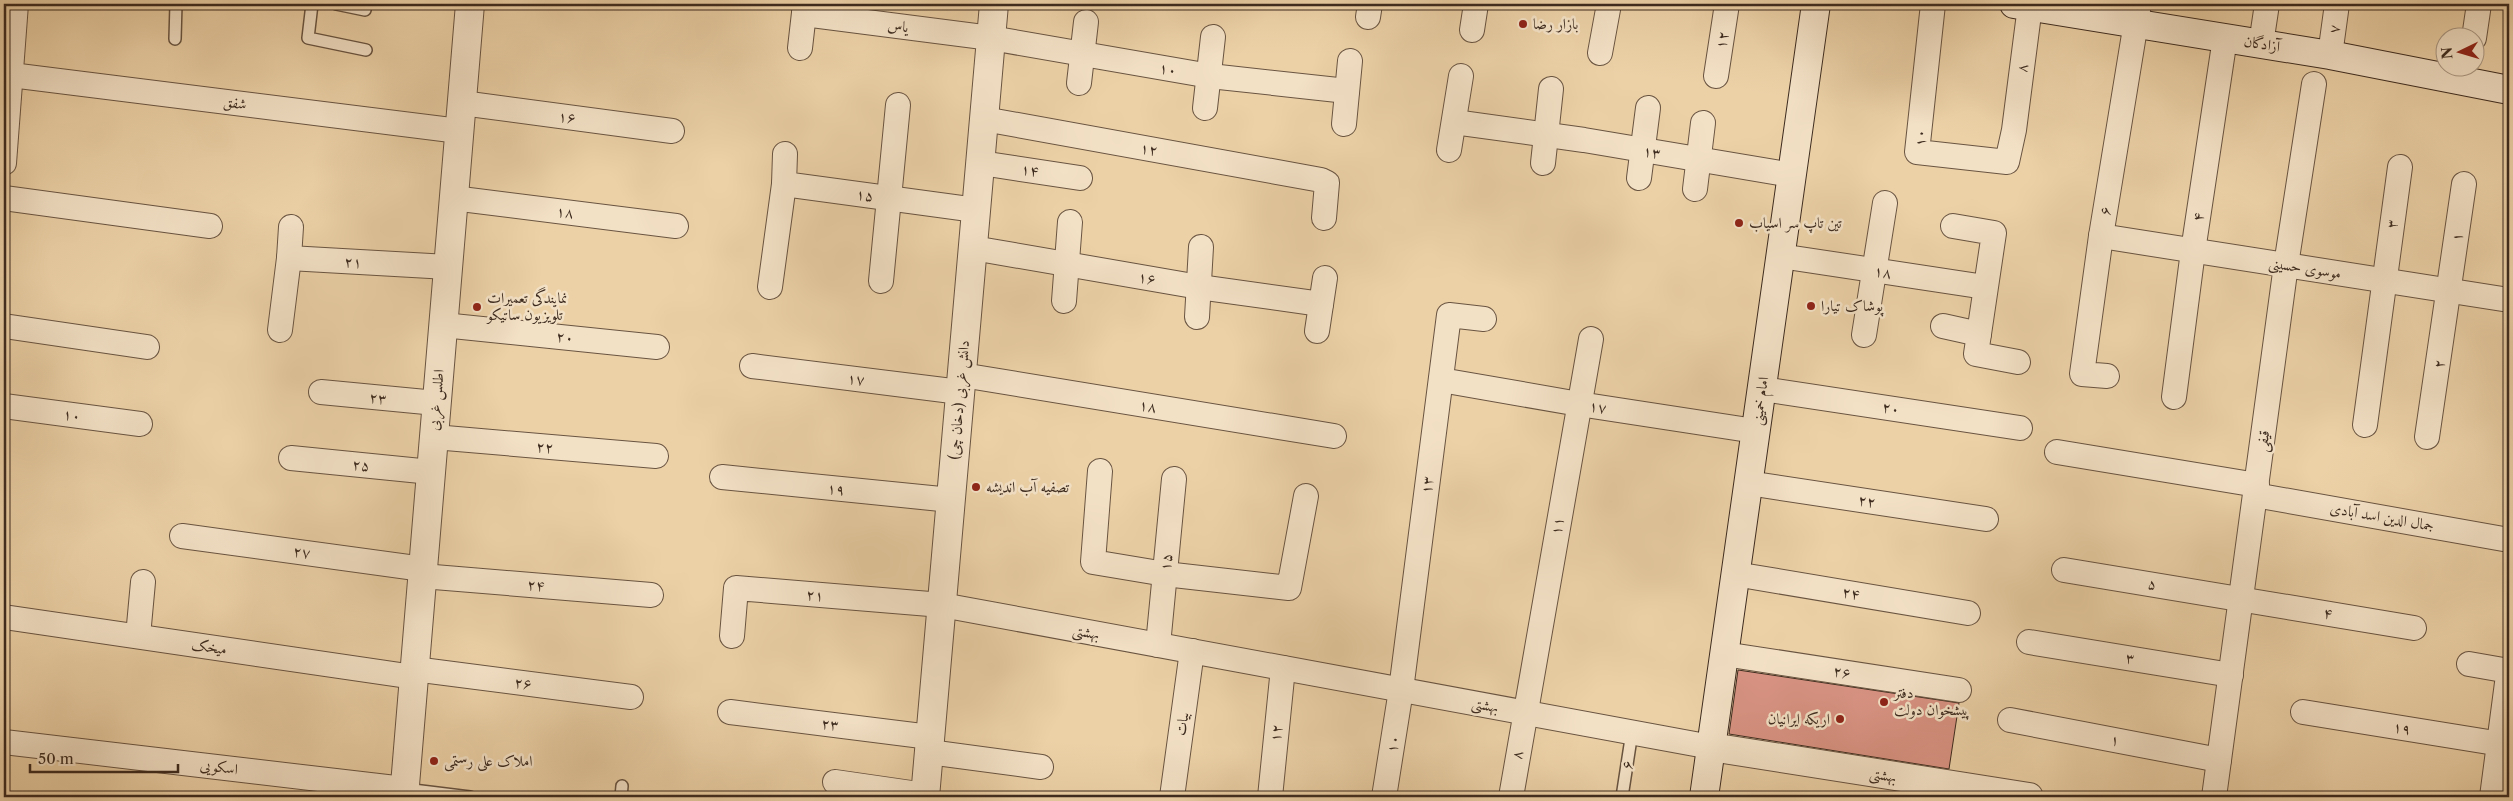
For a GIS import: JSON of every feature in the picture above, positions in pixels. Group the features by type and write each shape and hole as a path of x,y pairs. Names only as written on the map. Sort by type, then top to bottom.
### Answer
{"street":[{"path":"4,163 6,102 11,75 16,4"},
{"name":"اطلس غربی","path":"404,793 470,4"},
{"name":"دانش غربی (دخان چی)","path":"925,796 994,4"},
{"path":"1472,30 1476,4"},
{"path":"1600,53 1608,4"},
{"name":"۱۲","path":"1716,76 1727,4"},
{"name":"امام خمینی","path":"1704,797 1816,4"},
{"name":"۱۰","path":"1933,4 1917,152 2007,162 2014,130"},
{"path":"2261,44 2267,4"},
{"name":"۷","path":"2330,55 2337,4"},
{"path":"2475,28 2479,4"},
{"name":"۸","path":"2014,130 2022,5"},
{"name":"آزادگان","path":"2022,5 2137,14 2225,38 2436,70"},
{"name":"یاس","path":"800,48 805,9 991,38"},
{"name":"۶","path":"2107,376 2082,374 2101,236 2137,14"},
{"path":"1079,83 1086,22"},
{"path":"1204,108 1210,76 1213,37"},
{"name":"۱۰","path":"991,38 1210,76 1347,92"},
{"name":"۴","path":"2174,397 2193,251 2225,38"},
{"path":"1344,124 1350,61"},
{"name":"شفق","path":"11,75 459,131"},
{"path":"1449,150 1461,76"},
{"name":"آزادگان","path":"2476,78 2509,90"},
{"name":"قیفی","path":"2214,797 2286,265 2314,84"},
{"path":"1543,164 1552,89"},
{"name":"۱۶","path":"462,103 672,131"},
{"path":"881,281 898,105"},
{"path":"1639,178 1648,108"},
{"name":"۱۲","path":"984,119 1321,180 1327,184 1324,218"},
{"name":"۱۳","path":"1454,122 1643,150 1792,175"},
{"path":"1695,189 1703,123"},
{"path":"770,287 784,184 785,154"},
{"name":"۱۴","path":"980,163 1080,178"},
{"name":"۳","path":"2384,280 2400,167"},
{"name":"۱۵","path":"784,184 976,210"},
{"name":"۱","path":"2450,291 2464,184"},
{"path":"4,198 210,226"},
{"name":"۱۸","path":"454,198 676,226"},
{"path":"1864,336 1885,203"},
{"path":"1064,301 1070,222"},
{"path":"1953,226 1994,233 1976,354 2018,362"},
{"path":"280,330 289,258 290,227"},
{"name":"موسوی حسینی","path":"2101,236 2509,300"},
{"name":"۱۶","path":"973,248 1199,287 1321,304"},
{"path":"1197,318 1201,248"},
{"name":"۱۸","path":"1780,256 1985,287"},
{"name":"۲۱","path":"289,258 448,267"},
{"path":"1317,331 1325,278"},
{"path":"2365,426 2384,280"},
{"name":"۲","path":"2428,437 2450,291"},
{"name":"۱۳","path":"1401,690 1449,315 1484,319"},
{"name":"۲۰","path":"443,325 657,347"},
{"path":"4,326 148,347"},
{"path":"1944,326 1979,334"},
{"name":"۱۱","path":"1524,712 1591,339"},
{"name":"۱۷","path":"752,366 961,384"},
{"name":"۱۷","path":"1441,380 1579,404 1755,431"},
{"name":"۱۸","path":"961,384 1334,436"},
{"name":"۲۰","path":"1762,388 2020,428"},
{"name":"۲۳","path":"321,392 436,403"},
{"name":"۱۰","path":"4,406 140,424"},
{"name":"۲۲","path":"434,437 656,456"},
{"name":"جمال الدین اسد آبادی","path":"2056,452 2509,540"},
{"name":"۲۵","path":"291,458 431,472"},
{"path":"1100,471 1093,562 1164,574 1288,588 1306,496"},
{"name":"۱۹","path":"722,477 951,500"},
{"name":"۱۵","path":"1158,645 1174,478"},
{"name":"۲۲","path":"1748,483 1986,519"},
{"name":"۲۷","path":"182,536 422,572"},
{"name":"۵","path":"2064,570 2241,598"},
{"name":"۲۴","path":"422,572 651,595"},
{"name":"۲۴","path":"1735,574 1968,613"},
{"path":"138,636 143,582"},
{"name":"۲۱","path":"732,636 736,588 942,605"},
{"name":"۴","path":"2241,598 2414,628"},
{"name":"بهشتی","path":"942,605 1711,747 1984,794 2029,797"},
{"name":"میخک","path":"4,617 414,673"},
{"name":"۳","path":"2028,642 2231,675"},
{"name":"بیات","path":"1172,797 1192,651"},
{"name":"۲۶","path":"1724,654 1960,690"},
{"path":"2469,664 2509,671"},
{"name":"۱۲","path":"1270,797 1283,668"},
{"name":"۲۶","path":"414,673 631,697"},
{"path":"2494,797 2504,736 2509,682"},
{"name":"۱۰","path":"1384,797 1401,690"},
{"name":"۲۳","path":"730,712 930,744 1041,767"},
{"name":"۸","path":"1511,797 1524,712"},
{"name":"۱۹","path":"2304,712 2504,736"},
{"name":"۱","path":"2010,720 2219,760"},
{"name":"اسکویی","path":"4,742 404,793"},
{"path":"835,782 925,796"}],"lane":[{"path":"175,39 176,4"},
{"path":"312,4 308,38 366,50"},
{"path":"336,4 365,10"},
{"name":"۶","path":"1622,797 1632,732"},
{"path":"404,793 470,797"}],"building":[{"name":"اریکه ایرانیان","path":"1738,670 1959,703 1949,769 1729,734"}],"place":[{"name":"بازار رضا","path":"1523,24"},
{"name":"تین تاپ سر اسیاب","path":"1739,223"},
{"name":"پوشاک تیارا","path":"1811,306"},
{"name":"نمایندگی تعمیرات تلویزیون ساتیکو","path":"477,307"},
{"name":"تصفیه آب اندیشه","path":"976,487"},
{"name":"دفتر پیشخوان دولت","path":"1884,702"},
{"name":"اریکه ایرانیان","path":"1840,719"},
{"name":"املاک علی رستمی","path":"434,761"}]}
